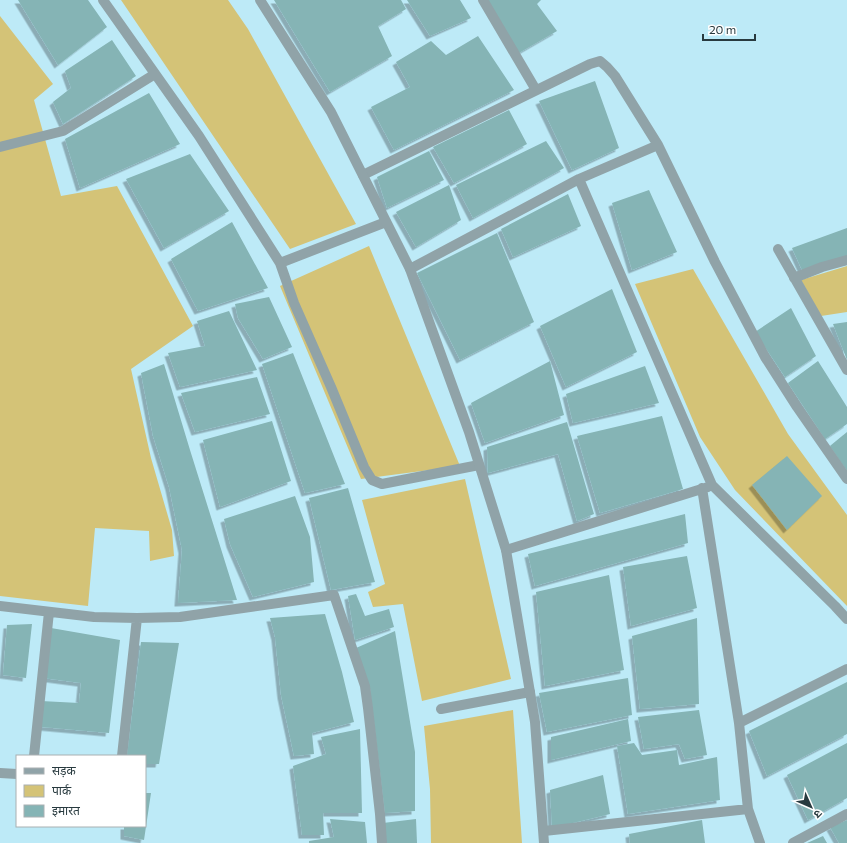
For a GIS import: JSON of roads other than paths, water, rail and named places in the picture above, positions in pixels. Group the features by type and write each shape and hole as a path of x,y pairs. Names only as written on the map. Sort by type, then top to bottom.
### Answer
{"street":[{"path":"103,0 199,136 280,264 294,303 364,467 372,480 382,484 479,465"},
{"path":"260,0 331,112 410,269 469,432 506,550 535,722 544,843"},
{"path":"483,0 536,90"},
{"path":"363,175 590,64 600,61 615,76 658,145 715,262 764,356 847,479"},
{"path":"0,147 63,131 155,74"},
{"path":"410,269 579,178 658,145"},
{"path":"579,178 707,487 739,723 748,809 760,843"},
{"path":"280,264 386,222"},
{"path":"778,249 847,370"},
{"path":"794,278 822,267 847,260"},
{"path":"506,550 707,487"},
{"path":"707,487 835,606 847,619"},
{"path":"0,606 94,617 180,617 334,595 365,686 382,843"},
{"path":"34,755 49,612"},
{"path":"122,755 137,618"},
{"path":"739,723 847,669"},
{"path":"441,709 530,692"},
{"path":"0,773 16,774"},
{"path":"544,831 748,809"},
{"path":"793,843 847,814"}]}
